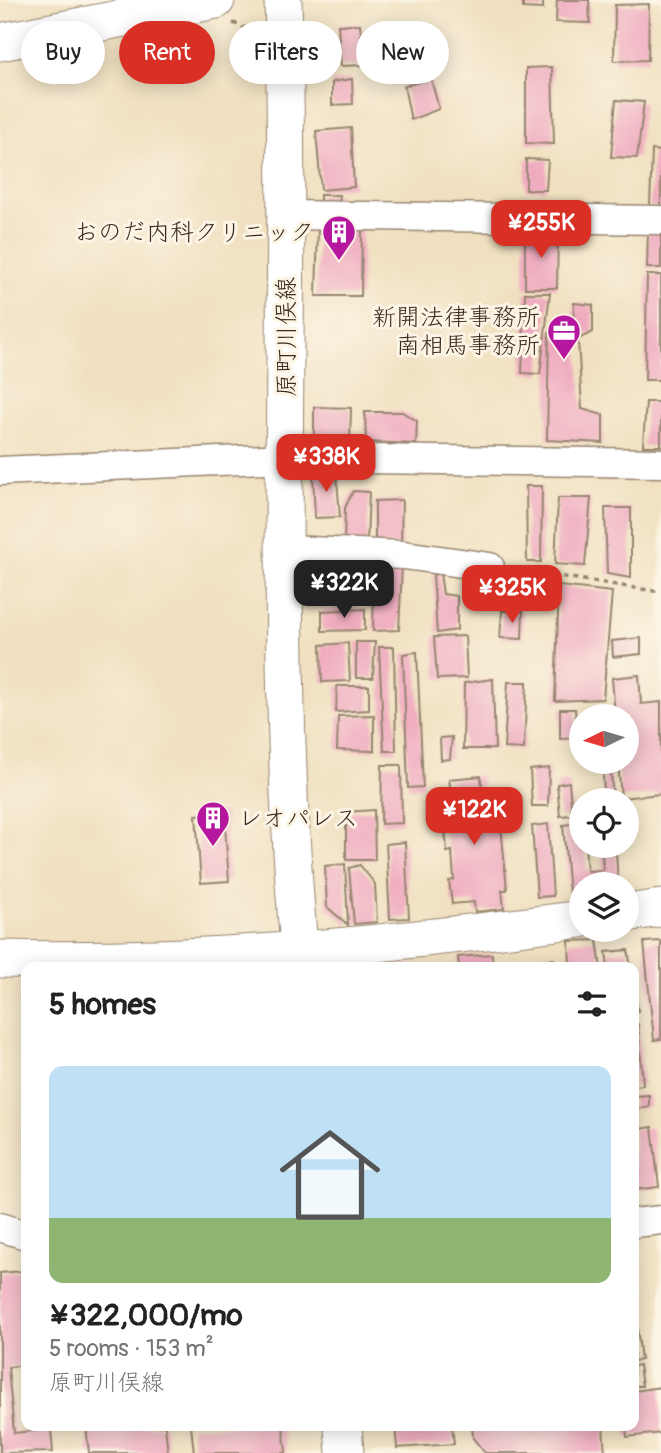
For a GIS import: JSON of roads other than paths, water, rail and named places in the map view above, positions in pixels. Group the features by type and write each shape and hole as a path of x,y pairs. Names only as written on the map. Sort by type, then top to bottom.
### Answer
{"main road":[{"path":"0,42 216,0"},
{"name":"原町川俣線","path":"283,0 289,816 300,960"},
{"path":"639,911 661,908"},
{"path":"0,959 300,960 397,943 569,921"},
{"path":"343,1431 345,1453"}],"street":[{"path":"285,215 661,220"},
{"path":"0,471 287,458 661,463"},
{"path":"286,550 404,555 490,567"},
{"path":"639,1222 661,1220"},
{"path":"0,1227 21,1233"}],"place":[{"name":"おのだ内科クリニック","path":"339,262"},
{"name":"新開法律事務所 南相馬事務所","path":"564,361"},
{"name":"レオパレス","path":"213,848"}]}
